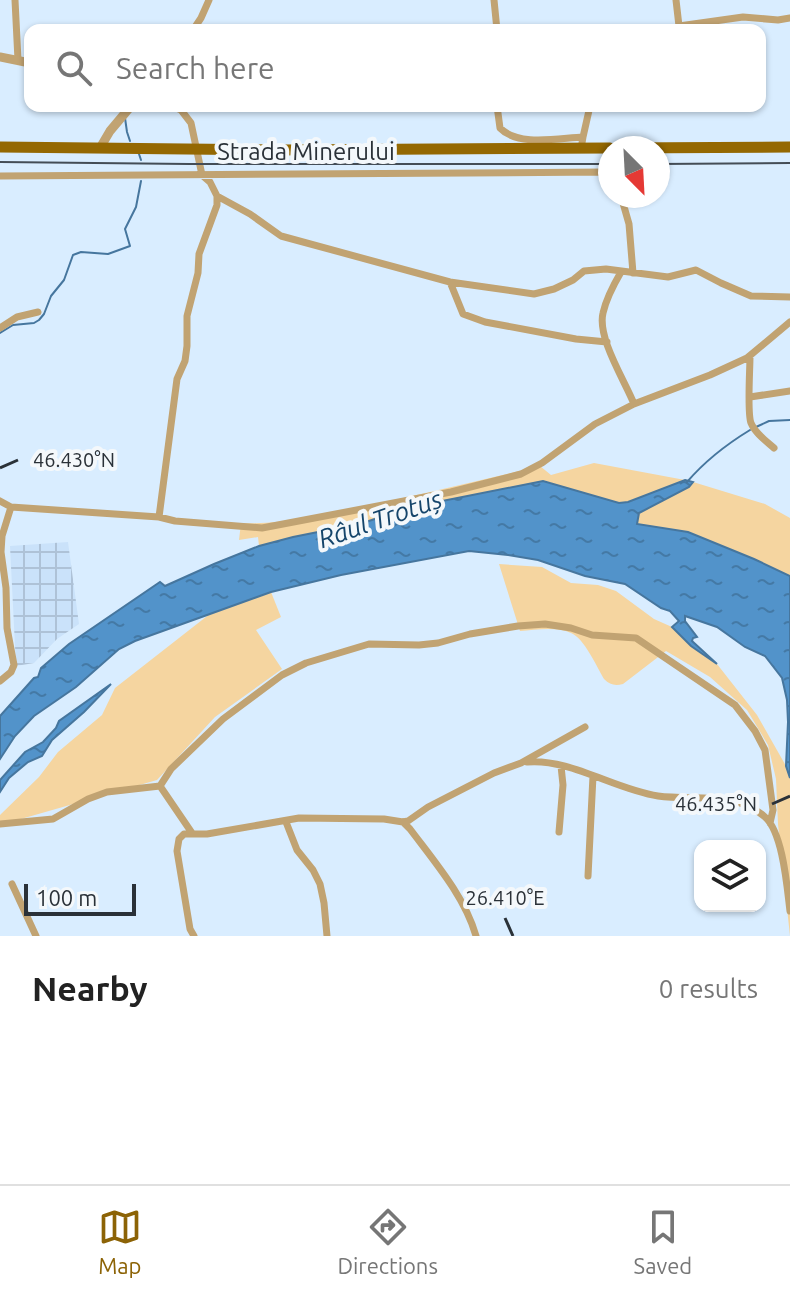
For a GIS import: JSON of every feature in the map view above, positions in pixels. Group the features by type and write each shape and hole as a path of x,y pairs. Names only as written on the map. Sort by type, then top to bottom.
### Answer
{"main road":[{"name":"Strada Minerului","path":"0,147 197,149 582,143 598,146"},
{"path":"670,148 790,147"}],"street":[{"path":"15,0 18,60"},
{"path":"197,24 209,0"},
{"path":"494,0 496,24"},
{"path":"676,0 679,24"},
{"path":"693,24 743,17 790,18"},
{"path":"0,57 24,62"},
{"path":"100,148 126,112"},
{"path":"159,517 177,379 185,361 187,316 198,273 199,254 217,205 217,196 210,182 202,175 191,123 183,112"},
{"path":"498,112 500,128 511,137 582,143 589,112"},
{"name":"Strada Minerului","path":"0,176 598,172"},
{"path":"217,196 281,236 450,282 534,294 554,289 584,271 606,269 668,277 696,270 751,296 790,297"},
{"path":"624,208 629,224 633,273"},
{"path":"621,272 602,315 602,325 634,404"},
{"path":"450,282 463,314 485,322 607,342"},
{"path":"0,328 17,317 38,312"},
{"path":"0,501 11,507 262,528 451,492 521,474 542,463 595,424 634,404 750,356 790,322"},
{"path":"750,356 750,423 774,448"},
{"path":"750,397 790,391"},
{"path":"0,681 14,665 7,628 1,552 2,536 11,507"},
{"path":"160,786 171,769 223,719 282,675 306,663 369,644 438,643 470,634 545,624 592,635 636,638 735,705 765,750 773,810 770,823"},
{"path":"194,936 190,929 176,846 181,836 306,818 403,822 585,727"},
{"path":"521,763 535,761 561,766 652,795 733,801 760,813 770,823 778,842 790,911"},
{"path":"559,832 563,785 561,766"},
{"path":"588,876 593,776"},
{"path":"0,824 53,819 107,792 160,786"},
{"path":"160,786 192,833"},
{"path":"286,822 297,850 318,878 327,936"},
{"path":"403,822 456,893 476,936"},
{"path":"12,884 36,936"}],"shaded area":[{"path":"594,463 685,480 635,501 619,503 543,481 407,508 363,523 259,546 258,537 239,540 241,523 283,521 324,514 540,466 551,475"},
{"path":"693,482 765,504 790,518 790,576 754,559 636,524 639,513"},
{"path":"68,542 79,624 57,639 34,663 16,666 10,546"},
{"path":"499,564 542,567 571,583 598,585 616,591 654,619 672,627 691,646 717,664 757,715 790,778 790,936 776,779 768,745 747,710 710,677 666,651 623,684 615,685 604,679 585,647 571,633 552,629 520,631"},
{"path":"271,592 281,617 256,630 282,669 215,717 157,780 0,825 0,815 39,777 58,752 102,715 115,688 211,613"}],"water":[{"name":"Râul Trotuș","path":"685,480 693,482 639,513 637,524 688,532 790,576 790,778 786,766 787,700 782,678 765,656 745,647 717,627 685,616 685,621 697,637 692,641 717,664 691,646 672,627 679,621 670,611 625,584 585,576 538,560 469,551 341,575 271,592 135,641 119,649 76,687 34,716 15,736 0,759 0,716 38,677 41,668 69,644 160,582 165,586 259,546 293,537 363,523 407,508 543,481 619,503"},
{"path":"111,684 52,740 42,756 28,762 9,778 0,792 0,780 25,752 43,742 59,721"}],"waterway":[{"path":"125,118 130,141"},
{"path":"139,154 141,160"},
{"path":"0,333 13,325 39,320 51,296 64,280 73,255 81,252 108,254 130,246 125,229 136,207 141,181"},
{"path":"756,427 769,421 790,420"},
{"path":"687,482 717,453 750,430"}],"railway":[{"path":"0,162 598,164"},
{"path":"670,164 790,163"}]}
